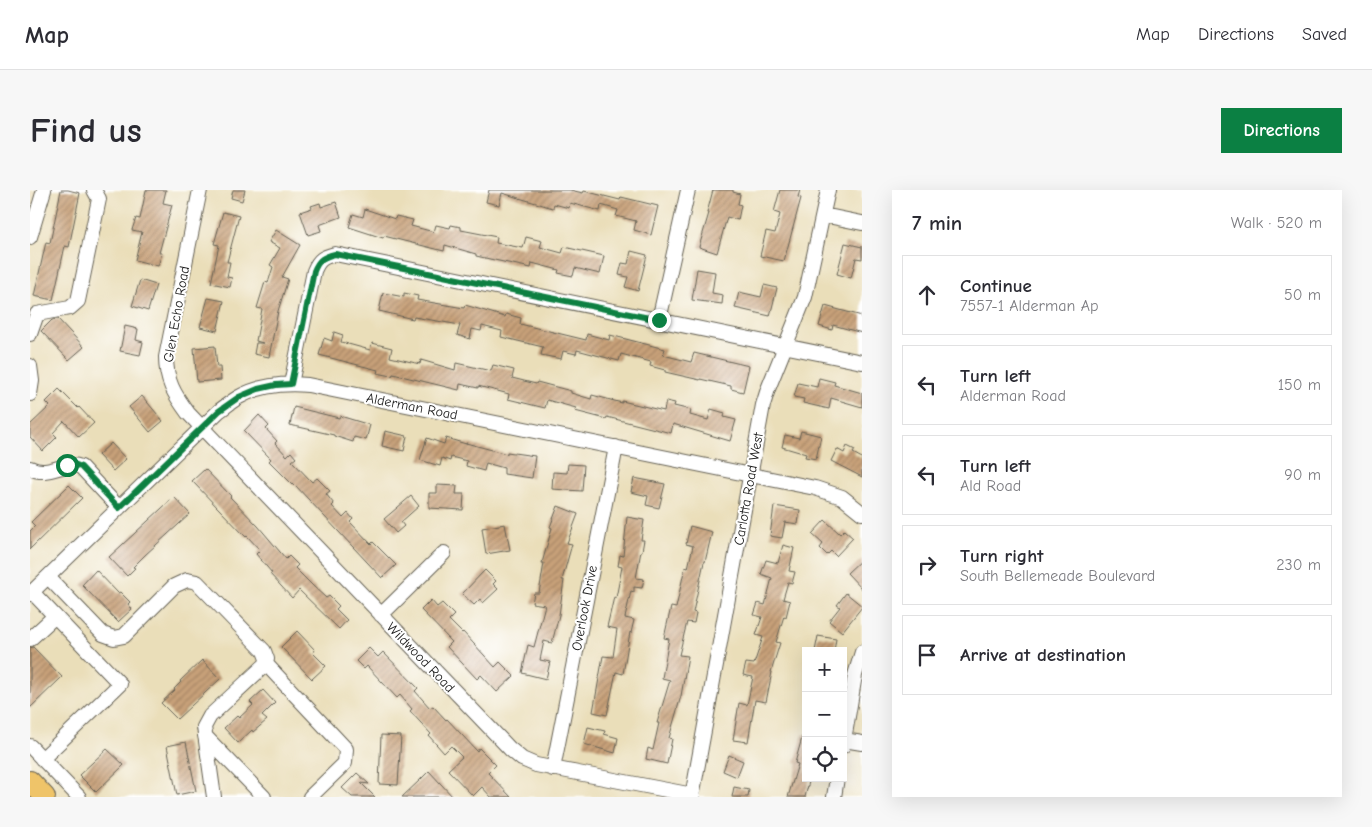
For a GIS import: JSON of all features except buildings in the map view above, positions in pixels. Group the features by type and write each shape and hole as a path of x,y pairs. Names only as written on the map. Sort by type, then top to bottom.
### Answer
{"highway":[{"path":"30,781 45,797"}],"street":[{"path":"30,237 44,190"},
{"path":"30,334 34,310 70,308 78,301 99,199 94,190"},
{"name":"Glen Echo Road","path":"200,190 166,357 166,371 169,384 177,399 202,428"},
{"path":"659,320 688,190"},
{"name":"Carlotta Road West","path":"692,796 763,405 805,297 828,190"},
{"path":"823,214 862,223"},
{"path":"291,384 314,271 318,262 326,256 335,254 862,362"},
{"path":"30,366 32,380 30,394"},
{"name":"Alderman Road","path":"31,593 219,411 239,397 258,389 276,385 308,385 825,491 842,497 862,513"},
{"name":"Wildwood Road","path":"202,428 510,749 522,759 553,769 692,796"},
{"name":"Overlook Drive","path":"553,769 616,447"},
{"path":"30,468 42,472 74,464 81,467 119,508"},
{"path":"381,615 444,553"},
{"path":"48,577 103,634 114,638 124,636 174,586 187,580 197,582 264,651 267,658 266,664 210,716 204,727 214,797"},
{"path":"31,593 120,684 42,759"},
{"path":"30,639 55,616"},
{"path":"845,737 862,652"},
{"path":"266,664 346,749 345,763 316,795"},
{"path":"205,736 264,797"},
{"path":"847,743 862,743"},
{"path":"30,746 78,797"},
{"path":"834,797 836,782"}],"route":[{"path":"67,465 74,464 81,467 119,508 219,411 239,397 258,389 291,384 314,271 318,262 326,256 335,254 659,320"}]}
